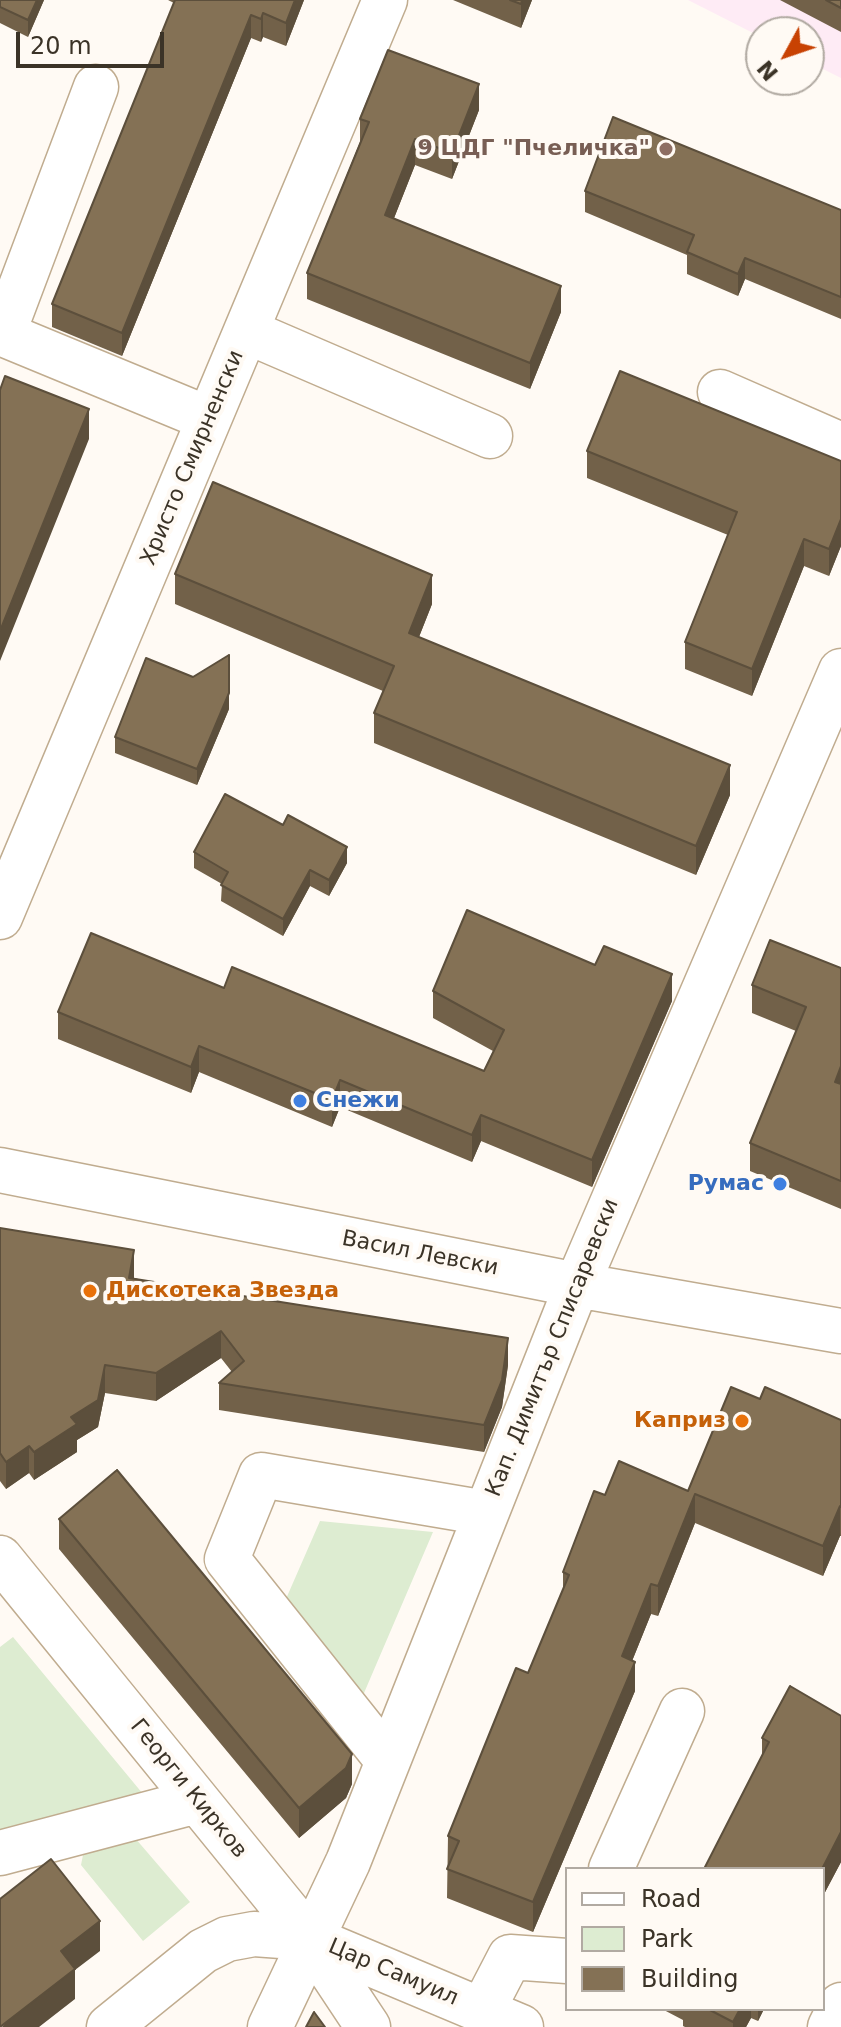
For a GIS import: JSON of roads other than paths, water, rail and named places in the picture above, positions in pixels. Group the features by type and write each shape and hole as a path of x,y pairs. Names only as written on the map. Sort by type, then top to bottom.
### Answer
{"street":[{"name":"Христо Смирненски","path":"0,917 385,0"},
{"path":"96,87 3,334 204,432"},
{"path":"246,331 490,436"},
{"path":"0,359 204,432"},
{"path":"720,392 841,445"},
{"name":"Кап. Димитър Списаревски","path":"270,2027 309,1938 348,1862 577,1285 841,671"},
{"name":"Васил Левски","path":"0,1170 577,1285 841,1331"},
{"path":"388,1761 227,1559 261,1475 486,1513"},
{"name":"Георги Кирков","path":"0,1558 309,1938 368,2027"},
{"path":"612,1867 682,1711"},
{"path":"0,1853 197,1801"},
{"path":"109,2027 203,1951 227,1939 254,1934 309,1938"},
{"name":"Цар Самуил","path":"309,1938 502,2019"},
{"path":"502,2019 510,1957 565,1961"},
{"path":"830,2027 841,2005"}],"place":[{"name":"9 ЦДГ \"Пчеличка\"","path":"666,149"},
{"name":"Снежи","path":"300,1101"},
{"name":"Румас","path":"780,1184"},
{"name":"Дискотека Звезда","path":"90,1291"},
{"name":"Каприз","path":"742,1421"}]}
